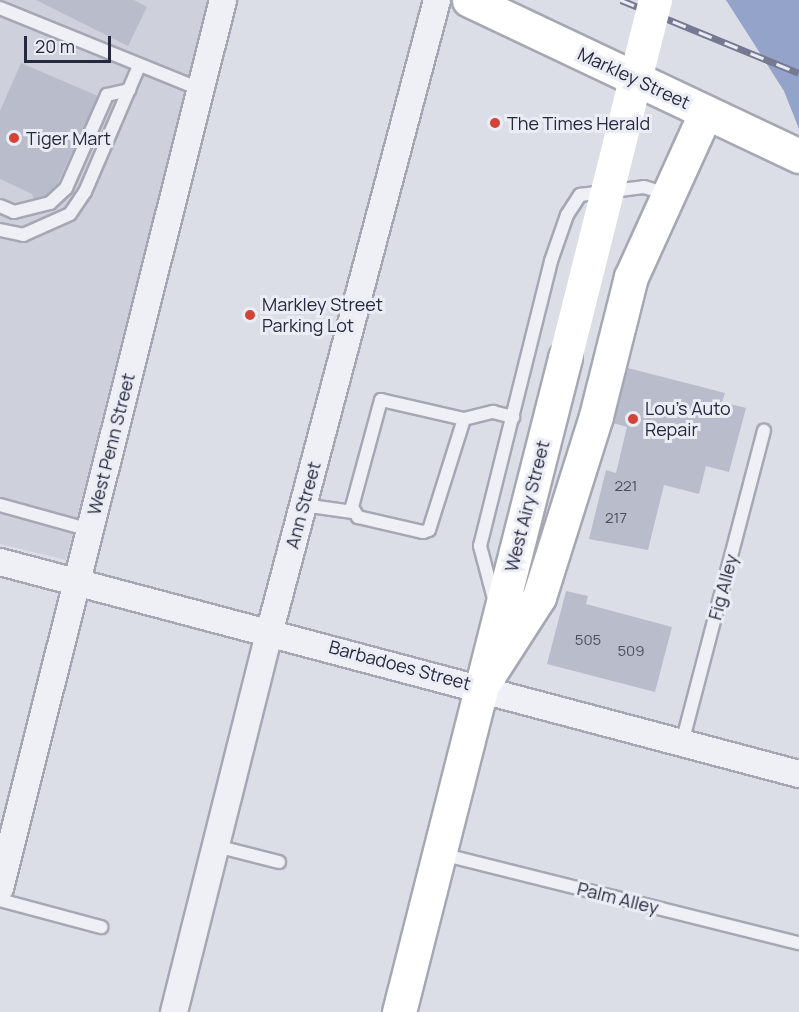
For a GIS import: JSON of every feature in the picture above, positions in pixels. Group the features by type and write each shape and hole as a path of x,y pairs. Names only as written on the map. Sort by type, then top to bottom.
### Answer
{"main road":[{"name":"Markley Street","path":"470,0 790,152"},
{"name":"West Airy Street","path":"399,1012 437,853 655,0"},
{"path":"481,687 538,597 596,416 631,277 706,112"}],"street":[{"name":"West Penn Street","path":"0,888 223,0"},
{"name":"Ann Street","path":"174,1012 270,630 437,0"},
{"name":"Barbadoes Street","path":"0,562 270,630 799,774"}],"lane":[{"path":"2,8 199,89"},
{"path":"0,230 23,235 70,214 85,192 140,66"},
{"path":"0,206 14,212 50,203 66,188 74,173 107,95 129,90"},
{"path":"498,618 480,546 552,261 567,215 580,195 644,187 667,194"},
{"path":"353,512 381,400 464,419 493,412 513,417"},
{"path":"303,505 353,512 358,518 423,532 429,530 464,419"},
{"name":"Fig Alley","path":"682,743 764,431"},
{"path":"0,506 90,530"},
{"path":"216,846 279,862"},
{"name":"Palm Alley","path":"437,853 799,943"},
{"path":"0,900 100,927"}],"shaded area":[{"path":"0,0 208,0 66,560 0,544"}],"water":[{"path":"726,0 799,0 799,129 784,91"}],"building":[{"path":"36,0 134,0 147,7 128,46"},
{"path":"21,63 98,96 57,185 46,196 34,199 32,194 0,179 0,111"},
{"path":"628,368 725,393 722,402 746,408 729,472 706,466 699,494 664,485 648,550 589,539 606,470 616,473 627,427 613,423"},
{"path":"566,591 588,596 586,604 672,627 655,692 547,664"}],"railway":[{"path":"621,0 799,73"}],"place":[{"name":"The Times Herald","path":"495,123"},
{"name":"Tiger Mart","path":"14,138"},
{"name":"Markley Street Parking Lot","path":"250,315"},
{"name":"Lou's Auto Repair","path":"633,419"}]}
